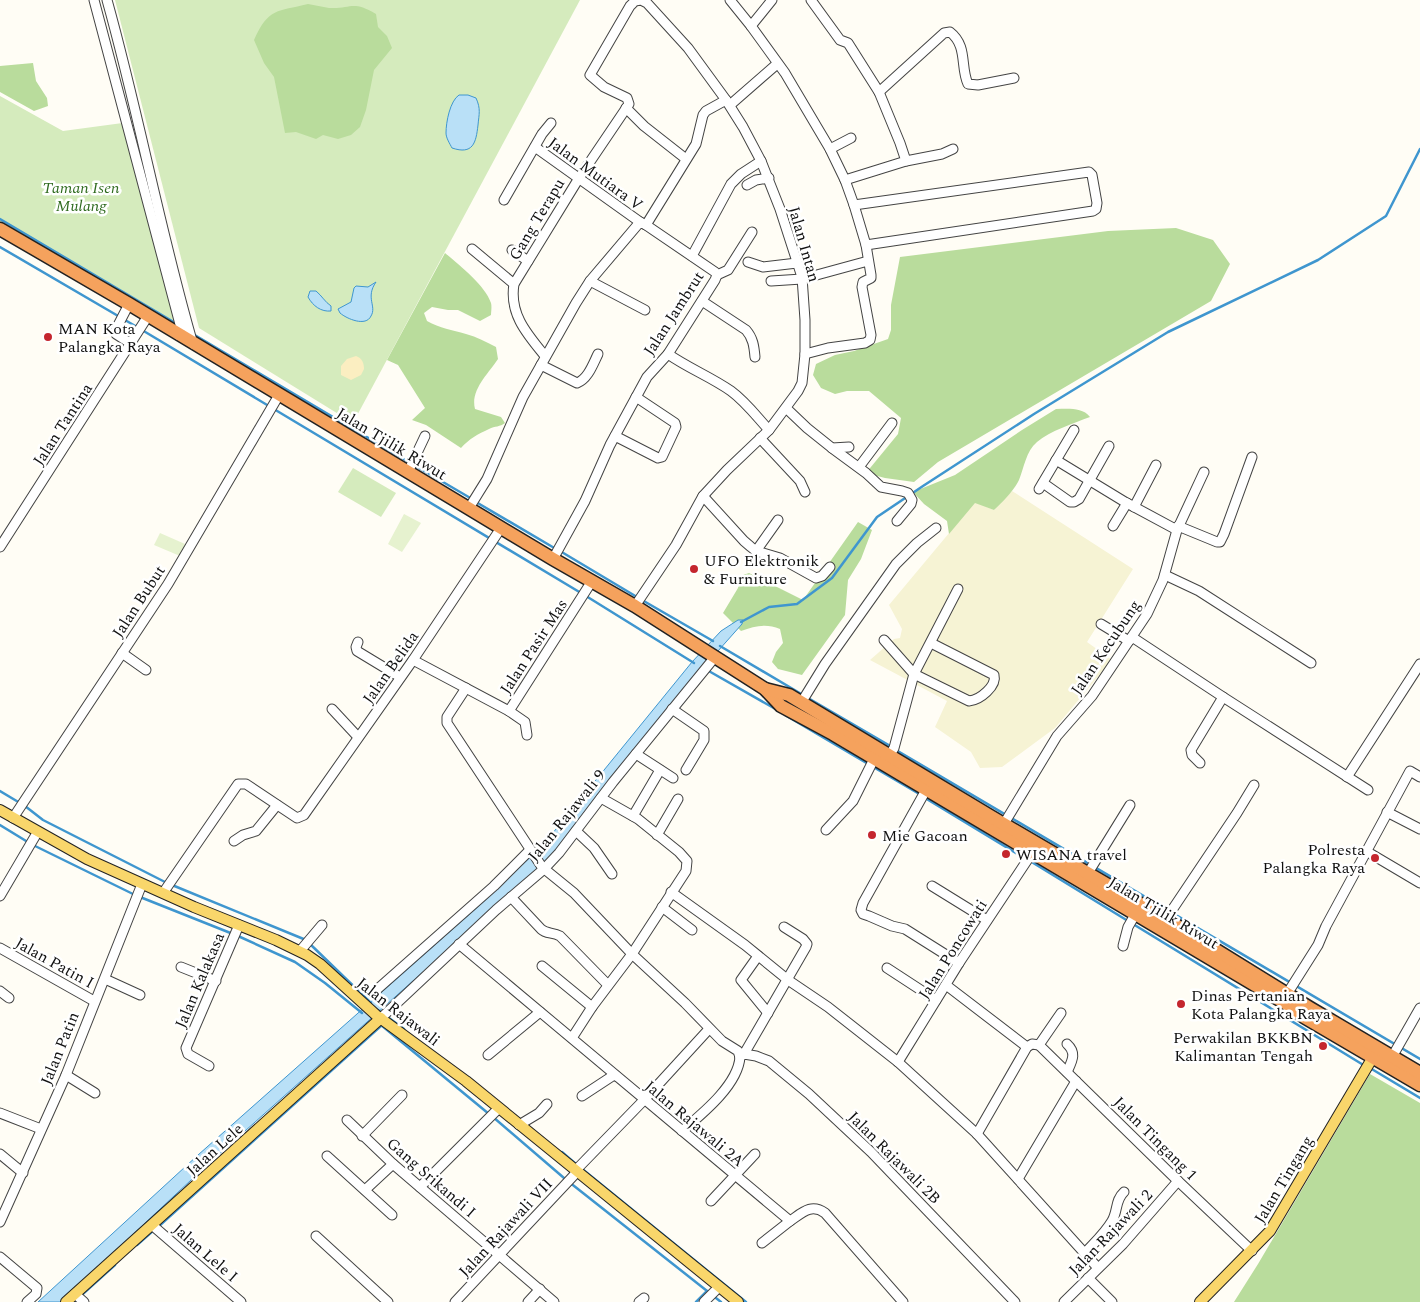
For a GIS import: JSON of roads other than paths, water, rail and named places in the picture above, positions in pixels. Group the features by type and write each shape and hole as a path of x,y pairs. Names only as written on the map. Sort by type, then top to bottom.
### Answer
{"highway":[{"name":"Jalan Tjilik Riwut","path":"0,229 635,606 708,651 736,672 765,689 789,695 890,756 1001,828 1032,853 1420,1073"},
{"name":"Jalan Tjilik Riwut","path":"765,689 781,706 926,790 1088,873 1166,919 1287,997 1373,1058 1420,1085"}],"main road":[{"name":"Jalan Rajawali","path":"0,810 87,859 162,893 300,950 320,964 378,1017 466,1081 494,1113 519,1125 572,1177 712,1295 738,1302"},
{"name":"Jalan Lele","path":"66,1302 378,1017"},
{"name":"Jalan Tingang","path":"1200,1302 1252,1251 1276,1223 1373,1058"}],"street":[{"path":"94,0 181,328 178,335"},
{"path":"107,0 127,73 178,293 194,344"},
{"name":"Jalan Intan","path":"628,105 627,98 604,87 590,75 630,6 635,1 641,0 647,3 688,48 728,102 761,161 769,178 802,279 805,320 805,354 802,384 769,430 703,496 676,545 635,606"},
{"path":"730,0 752,26 785,73 830,149 846,180 866,245 871,278 863,282 862,287 871,335 870,340 805,354"},
{"path":"752,26 772,0"},
{"path":"810,0 840,40 848,43 879,92 906,161"},
{"path":"879,92 944,33 950,32 954,35 964,57 968,84 978,85 1014,78"},
{"path":"469,508 487,479 523,396 590,281 643,224 696,144 703,115 714,105 728,102 777,64"},
{"path":"628,105 644,126 686,159"},
{"name":"Gang Terapu","path":"543,361 518,319 512,293 514,284 579,178 628,105"},
{"path":"504,200 551,123"},
{"path":"830,149 852,138"},
{"name":"Jalan Mutiara V","path":"535,147 643,224"},
{"path":"846,180 906,161 942,154 953,149"},
{"path":"692,256 731,184 741,174 761,161"},
{"path":"854,205 1089,172 1092,175 1097,203 1096,209 1093,211 866,245"},
{"path":"747,186 756,180 769,178"},
{"name":"Jalan Jambrut","path":"554,559 585,501 615,436 647,377 668,354 712,288 716,275 715,272 643,224"},
{"path":"716,275 728,270 752,232"},
{"path":"472,249 514,284"},
{"path":"512,250 528,261"},
{"path":"771,281 802,279 868,261"},
{"path":"748,262 762,267 797,263"},
{"path":"590,281 645,310"},
{"path":"702,301 746,330 754,346 755,357"},
{"path":"129,304 115,331 116,334 130,343"},
{"name":"Jalan Tantina","path":"0,548 148,316"},
{"path":"543,361 577,383 581,382 598,354"},
{"path":"668,354 733,392 769,430"},
{"name":"Jalan Bubut","path":"13,818 168,584 279,395"},
{"path":"615,436 658,458 662,457 676,427 675,423 636,397"},
{"path":"786,408 807,428 859,467 881,487 902,490 909,495 911,504 897,520"},
{"path":"859,467 892,424"},
{"path":"1074,430 1041,486 1070,502 1079,499 1109,446"},
{"path":"408,472 425,436"},
{"path":"760,438 800,481 805,492"},
{"path":"832,448 849,447"},
{"path":"1056,460 1131,505 1178,528 1220,542 1252,457"},
{"path":"1113,526 1131,505 1156,465"},
{"name":"Jalan Kecubung","path":"1001,828 1057,736 1089,700 1151,606 1165,575 1178,528 1204,472"},
{"path":"703,496 744,542 756,550 780,558 816,578 822,576 830,567"},
{"path":"756,550 778,520"},
{"name":"Jalan Belida","path":"277,805 298,818 304,815 413,660 501,528"},
{"path":"801,703 896,564 917,543 936,528"},
{"path":"1165,575 1199,591 1311,663"},
{"name":"Jalan Pasir Mas","path":"413,660 508,711 592,582"},
{"path":"890,756 894,748 914,674 958,589"},
{"path":"1100,624 1131,639 1368,790"},
{"path":"884,640 914,674 969,701 980,698 994,682 994,675 931,643"},
{"path":"358,642 357,651 400,677"},
{"name":"Jalan Rajawali 9","path":"378,1017 543,868 576,831 672,709 708,651"},
{"path":"122,653 146,670"},
{"path":"1347,777 1420,664"},
{"path":"466,688 447,717 447,723 543,868 574,893 632,954 678,996 722,1041 738,1051 742,1056"},
{"path":"1200,762 1192,755 1191,750 1223,697"},
{"path":"332,709 358,737"},
{"path":"672,709 704,731 704,740 686,770"},
{"path":"508,711 525,722 527,734"},
{"path":"636,754 673,778"},
{"path":"826,830 853,801 874,759"},
{"path":"633,816 660,770"},
{"path":"1287,997 1318,945 1326,926 1410,771 1420,777"},
{"path":"162,893 236,785 244,783 277,805 256,831 243,835 234,842"},
{"path":"1166,919 1254,785"},
{"path":"926,790 863,903 861,910 863,914 909,931 959,962"},
{"path":"572,1038 592,1007 632,954 686,871 686,861 680,852 633,816 601,798"},
{"path":"657,835 678,799"},
{"path":"1088,873 1130,806"},
{"path":"1388,812 1420,829"},
{"path":"576,831 594,848 612,874"},
{"path":"0,896 38,833"},
{"path":"1366,851 1420,883"},
{"path":"373,994 532,853"},
{"name":"Jalan Poncowati","path":"898,1062 959,962 1032,853"},
{"name":"Jalan Patin","path":"0,1222 66,1075 142,884"},
{"path":"932,886 987,920"},
{"path":"672,892 745,945 788,980 828,1007 898,1062 977,1134 1098,1268"},
{"path":"512,896 544,932 553,932 560,936 608,985"},
{"path":"662,907 692,930"},
{"path":"1123,946 1128,927 1136,913"},
{"name":"Jalan Kalakasa","path":"209,1066 188,1054 186,1048 239,925"},
{"path":"300,950 322,925"},
{"path":"682,1131 714,1103 739,1065 742,1056 805,951 807,944 804,939 784,927"},
{"name":"Jalan Rajawali 2A","path":"459,944 790,1221"},
{"name":"Jalan Patin I","path":"0,948 94,1001"},
{"path":"758,956 741,980 768,1013"},
{"path":"542,966 592,1007"},
{"path":"181,967 216,981"},
{"path":"887,968 936,1000"},
{"path":"105,979 140,995"},
{"path":"946,985 1027,1048"},
{"path":"0,991 10,998"},
{"path":"1392,1057 1420,1008"},
{"path":"488,1055 540,1012"},
{"path":"977,1134 1027,1048 1032,1044 1039,1045 1061,1013"},
{"name":"Jalan Rajawali VII","path":"455,1302 710,1029"},
{"path":"1068,1044 1074,1054 1068,1072"},
{"name":"Jalan Tingang 1","path":"1039,1045 1252,1251"},
{"name":"Jalan Rajawali 2B","path":"742,1056 756,1056 769,1061 809,1094 871,1152 1015,1302"},
{"path":"66,1075 95,1092"},
{"path":"582,1096 614,1075 616,1076"},
{"path":"1018,1179 1076,1080"},
{"path":"362,1136 402,1095"},
{"path":"519,1125 539,1113 547,1104"},
{"path":"0,1113 41,1129"},
{"path":"420,1187 494,1113"},
{"name":"Gang Srikandi I","path":"347,1120 393,1164 554,1302"},
{"path":"0,1154 23,1173"},
{"path":"711,1201 755,1154"},
{"path":"327,1156 392,1215"},
{"path":"365,1190 393,1164"},
{"name":"Jalan Rajawali 2","path":"1064,1302 1133,1233 1178,1181"},
{"path":"1085,1252 1113,1219 1118,1200 1124,1192"},
{"path":"762,1243 806,1210 812,1208 820,1209 903,1302"},
{"name":"Jalan Lele I","path":"152,1225 241,1302"},
{"path":"316,1236 388,1302"},
{"path":"0,1257 37,1288 36,1294 27,1302"},
{"path":"1088,1278 1112,1302"},
{"path":"528,1302 540,1289"},
{"path":"75,1294 84,1302"}],"water":[{"path":"459,95 468,95 476,98 479,108 474,142 469,149 465,150 452,148 446,135 449,112 453,102"},
{"path":"376,282 371,293 373,309 369,319 356,321 340,313 338,309 351,302 356,286 368,287"},
{"path":"310,291 316,291 331,306 331,311 315,306 308,297"},
{"path":"738,620 743,620 742,624 702,669 555,854 207,1165 61,1302 38,1302 198,1155 481,904 543,845 692,662 721,631"}],"waterway":[{"path":"741,622 769,607 797,604 832,578 877,517 1034,414 1168,332 1318,260 1386,216 1420,149"},
{"path":"0,219 177,324"},
{"path":"0,247 137,327"},
{"path":"142,330 581,593"},
{"path":"193,334 409,462"},
{"path":"414,465 472,499"},
{"path":"476,502 556,549"},
{"path":"560,551 637,597"},
{"path":"586,596 694,663"},
{"path":"642,600 713,641"},
{"path":"720,646 803,695"},
{"path":"707,670 779,711"},
{"path":"808,698 892,747"},
{"path":"785,715 921,795"},
{"path":"896,750 1420,1059"},
{"path":"0,791 20,803"},
{"path":"925,798 1026,859"},
{"path":"25,806 43,820 167,883"},
{"path":"0,825 31,844 135,895"},
{"path":"1030,861 1128,921"},
{"path":"172,885 306,940"},
{"path":"140,897 233,934"},
{"path":"1133,924 1365,1066"},
{"path":"238,936 295,962 362,1013"},
{"path":"310,944 371,1003"},
{"path":"378,1010 404,1029"},
{"path":"381,1025 489,1114"},
{"path":"158,1227 382,1025"},
{"path":"1370,1068 1420,1098"},
{"path":"493,1117 564,1178 721,1302"},
{"path":"562,1152 577,1165"},
{"path":"581,1168 746,1302"},
{"path":"137,1245 154,1230"},
{"path":"74,1302 115,1265"},
{"path":"696,1302 707,1291"}],"place":[{"name":"MAN Kota Palangka Raya","path":"48,337"},
{"name":"UFO Elektronik & Furniture","path":"694,569"},
{"name":"Mie Gacoan","path":"872,835"},
{"name":"WISANA travel","path":"1006,854"},
{"name":"Polresta Palangka Raya","path":"1375,858"},
{"name":"Dinas Pertanian Kota Palangka Raya","path":"1181,1004"},
{"name":"Perwakilan BKKBN Kalimantan Tengah","path":"1323,1046"}],"park label":[{"name":"Taman Isen Mulang","path":"81,196"}]}
